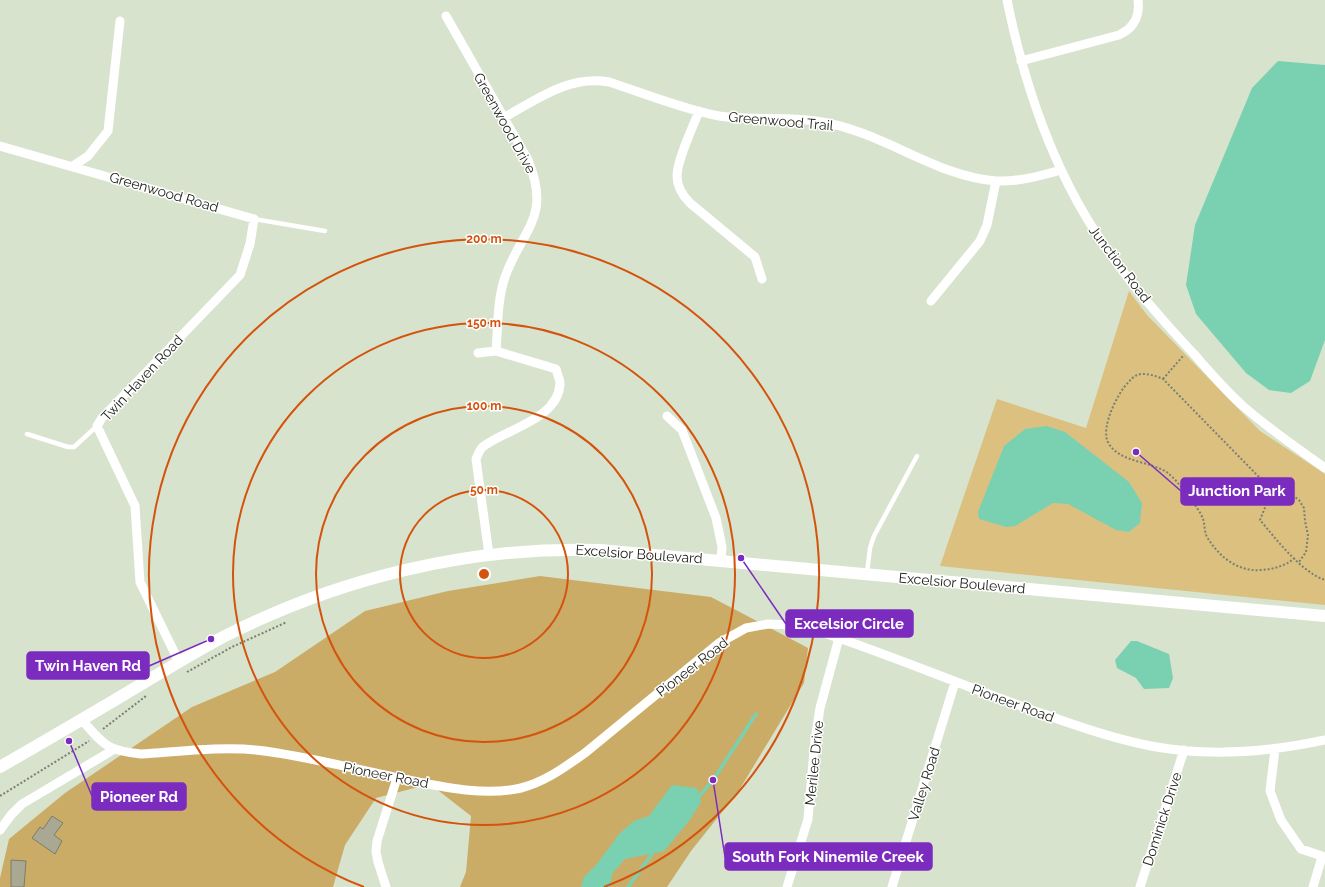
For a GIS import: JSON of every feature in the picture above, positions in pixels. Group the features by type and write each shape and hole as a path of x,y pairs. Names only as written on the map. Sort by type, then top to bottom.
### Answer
{"main road":[{"name":"Excelsior Boulevard","path":"0,767 221,638 300,602 352,584 408,569 448,560 489,555 565,549 721,560 1325,616"}],"street":[{"name":"Junction Road","path":"1007,0 1028,85 1061,170 1088,220 1109,252 1133,284 1189,350 1243,406 1292,445 1325,468"},
{"path":"1021,61 1119,35 1128,31 1134,25 1138,16 1138,0"},
{"name":"Greenwood Drive","path":"446,16 528,160 536,177 538,195 535,214 529,231 505,278 502,291 496,351"},
{"path":"73,166 88,156 108,131 120,20"},
{"name":"Greenwood Trail","path":"504,118 558,88 577,81 593,79 609,82 699,111 740,118 821,122 853,129 963,175 996,181 1036,177 1061,170"},
{"path":"699,111 679,165 677,176 679,186 683,196 690,203 755,257 762,279"},
{"name":"Greenwood Road","path":"0,146 254,219"},
{"path":"930,301 980,241 987,225 996,181"},
{"name":"Twin Haven Road","path":"179,662 140,582 135,506 100,434 98,426 102,418 240,275 250,244 254,219"},
{"path":"478,353 496,351 556,369 560,383 557,394 549,407 538,417 483,446 476,459 489,555"},
{"path":"667,416 682,430 716,518 722,547 721,560"},
{"name":"Pioneer Road","path":"113,750 141,754 254,750 437,786 484,791 522,788 540,782 562,770 585,753 719,643 746,628 768,624 791,625 839,638 1025,708 1108,735 1151,746 1184,750 1211,751 1275,748 1325,740"},
{"name":"Merilee Drive","path":"787,887 808,820 815,740 820,708 839,638"},
{"name":"Valley Road","path":"892,887 955,682"},
{"path":"0,830 10,815 22,804 113,750 82,720"},
{"path":"1275,748 1270,791 1281,820 1301,849 1324,857 1313,887"},
{"name":"Dominick Drive","path":"1140,887 1184,750"},
{"path":"386,887 376,852 377,841 397,778"}],"lane":[{"path":"254,219 325,231"},
{"path":"27,434 68,447 74,447 98,426"},
{"path":"866,574 870,548 874,536 917,456"}],"path":[{"path":"1163,379 1189,350"},
{"path":"1295,558 1289,563 1263,570 1252,570 1230,564 1208,537 1203,520 1196,507 1168,474 1155,466 1118,453 1109,444 1107,440 1109,420 1120,390 1136,375 1150,375 1163,379 1258,476 1299,500 1304,508 1308,545 1304,557 1299,562"},
{"path":"1274,484 1260,520 1299,562 1312,574 1325,580"},
{"path":"181,675 290,620"},
{"path":"0,796 96,735 150,693"}],"shaded area":[{"path":"1278,61 1325,65 1325,340 1310,381 1291,393 1269,390 1246,373 1196,314 1186,285 1195,225 1252,88"},
{"path":"1129,291 1147,315 1260,431 1325,474 1325,605 940,566 997,399 1086,428"},
{"path":"1047,426 1065,432 1129,482 1142,503 1140,523 1129,532 1116,530 1068,504 1053,503 1015,526 1006,527 979,519 978,512 1004,446 1025,429"},
{"path":"540,576 711,597 808,648 804,683 738,792 691,851 667,887 460,887 466,872 471,816 430,784 376,798 345,845 333,887 0,887 0,878 9,839 65,793 192,707 275,672 365,611 448,591"},
{"path":"1131,641 1137,641 1169,654 1173,678 1169,688 1144,689 1136,678 1117,668 1115,660"},
{"path":"672,785 697,788 701,802 689,821 664,851 625,859 612,874 610,887 581,887 584,877 596,865 620,833 634,821 649,816"}],"building":[{"path":"52,816 63,823 54,835 62,841 55,854 32,838 40,827 43,829"},
{"path":"11,860 26,861 24,887 11,887"}],"waterway":[{"path":"697,799 713,780 756,714"},
{"path":"628,887 655,850"}],"place":[{"name":"Junction Park","path":"1136,452"},
{"name":"Excelsior Circle","path":"741,558"},
{"name":"Twin Haven Rd","path":"211,639"},
{"name":"Pioneer Rd","path":"69,741"},
{"name":"South Fork Ninemile Creek","path":"713,780"}]}
